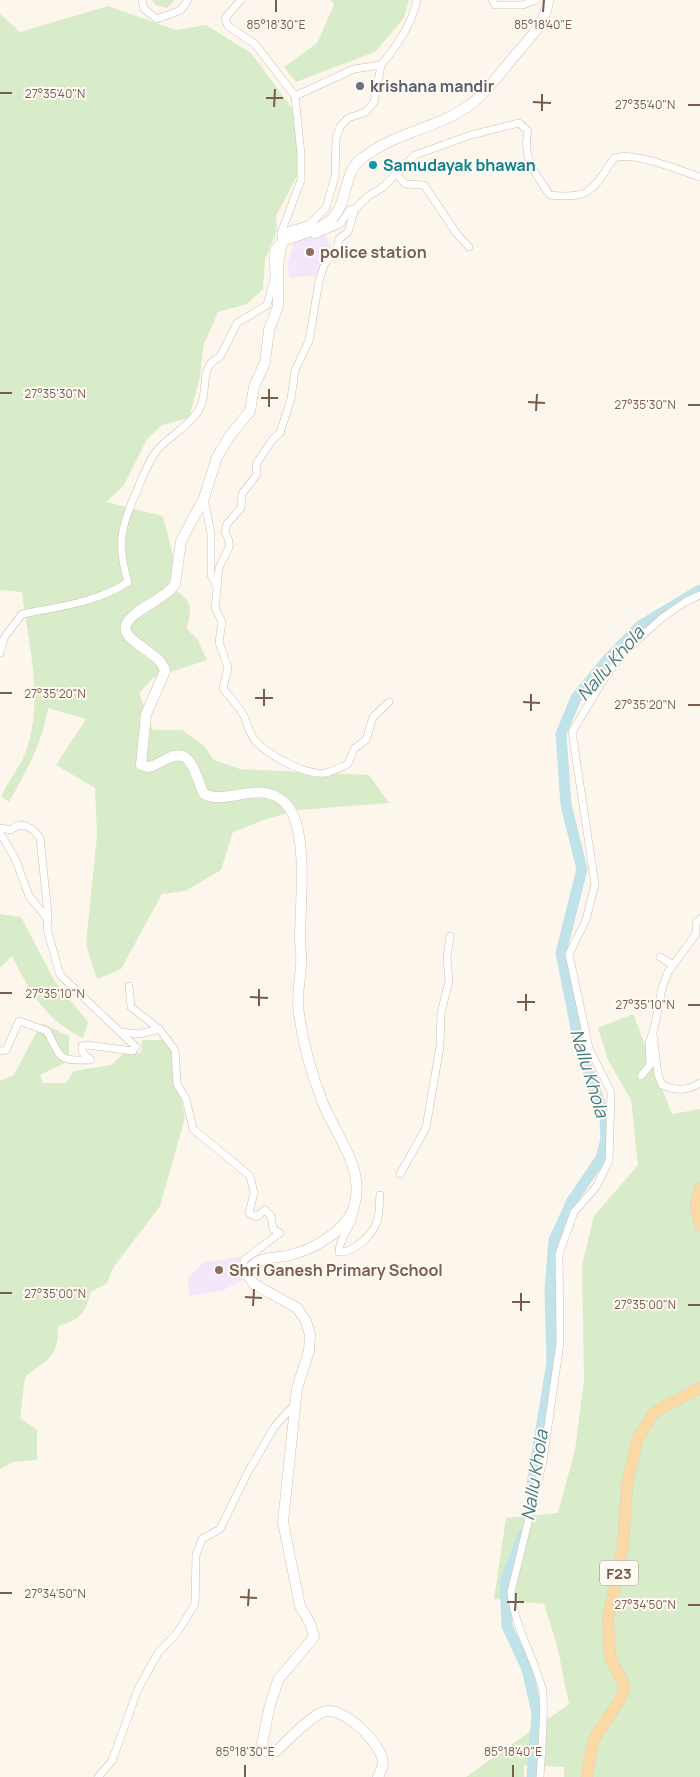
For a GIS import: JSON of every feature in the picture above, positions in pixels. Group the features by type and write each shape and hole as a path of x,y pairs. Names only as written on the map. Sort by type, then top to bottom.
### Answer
{"main road":[{"path":"378,1777 383,1762 377,1747 361,1728 337,1712 326,1711 315,1716 276,1750 266,1750 262,1744 269,1709 278,1680 314,1637 310,1623 300,1606 283,1522 297,1388 310,1350 310,1335 306,1321 297,1308 254,1284 248,1276 251,1267 257,1262 304,1250 340,1228 349,1219 354,1207 356,1174 322,1100 305,1052 300,1024 297,992 302,964 302,872 297,829 293,815 282,800 260,792 250,791 216,797 204,794 191,761 186,757 172,756 144,767 140,762 146,714 165,671 159,660 146,648 132,640 126,634 124,628 126,622 134,615 175,585 181,542 204,498 223,446 250,411 254,387 265,362 269,330 278,306 278,266 281,237 302,234 328,222 332,218 353,169 370,152 398,136 445,119 466,108 479,97 543,21 548,0"},
{"path":"700,1188 696,1204 700,1226"},
{"name":"F23","path":"587,1777 589,1758 596,1736 622,1697 625,1687 610,1657 608,1619 623,1545 627,1485 637,1440 654,1412 700,1388"}],"street":[{"path":"142,0 144,9 157,19 181,10 188,0"},
{"path":"0,653 4,638 22,614 116,591 128,582 121,558 121,538 125,518 147,468 158,449 172,438 200,408 207,369 211,360 220,357 237,322 267,305 274,277 272,257 275,246 281,237 300,180 301,154 296,96 255,44 228,26 225,18 241,0"},
{"path":"281,237 310,224 326,208 335,177 336,138 340,127 348,118 366,112 374,102 381,65 394,50 408,26 417,0"},
{"path":"492,0 495,5 504,2 523,6 536,0"},
{"path":"296,96 354,69 381,65"},
{"path":"389,702 373,717 366,740 354,749 348,764 327,772 314,773 294,767 261,747 251,735 244,717 223,688 228,668 219,642 223,630 222,622 215,608 218,601 217,586 222,561 229,549 229,538 225,532 227,524 241,508 242,494 257,474 256,464 273,439 280,433 291,399 295,370 309,341 325,263 337,248 339,239 348,232 356,209 415,155 519,123 528,131 525,146 534,172 550,195 571,198 592,190 614,158 619,156 665,166 700,177"},
{"path":"396,173 405,184 424,185 457,234 470,247"},
{"path":"302,234 312,236 340,224 350,210 356,209"},
{"path":"204,498 211,534 211,575 217,586"},
{"path":"540,1777 543,1690 520,1632 512,1606 511,1592 543,1461 560,1343 559,1254 574,1212 596,1187 609,1161 611,1092 589,1048 569,954 586,920 594,884 572,732 602,682 624,652 662,618 685,602 700,595"},
{"path":"0,828 11,830 16,826 27,826 35,831 40,838 48,936 60,975 136,1047 133,1051 88,1044 82,1046 82,1052 91,1060 67,1061 62,1059 47,1030 20,1021 6,1050 0,1051"},
{"path":"0,833 15,858 29,896 47,918"},
{"path":"641,1076 650,1065 649,1044 653,1034 662,988 673,965 698,932 696,923 700,919"},
{"path":"400,1174 426,1128 440,1046 441,1013 449,981 447,958 450,936"},
{"path":"660,957 673,965"},
{"path":"129,986 131,1007 159,1029 175,1050 177,1084 186,1099 193,1130 250,1176 254,1194 249,1213 256,1217 265,1210 272,1216 273,1229 280,1233 244,1260 243,1267 248,1276"},
{"path":"120,1032 139,1034 159,1029"},
{"path":"653,1034 658,1075 662,1085 684,1090 700,1083"},
{"path":"354,1207 354,1220 346,1230 339,1252 354,1250 375,1226 379,1220 380,1195"},
{"path":"98,1777 112,1761 138,1689 158,1653 177,1633 195,1604 196,1555 202,1539 220,1529 253,1464 275,1426 295,1404"}],"shaded area":[{"name":"police station","path":"323,233 332,246 316,276 289,277 288,262 294,242"},
{"name":"Shri Ganesh Primary School","path":"240,1257 245,1279 222,1291 190,1296 187,1279 204,1262"}],"green space":[{"path":"152,0 175,0 167,8 155,5"},
{"path":"331,0 409,0 404,18 375,52 296,82 284,67 317,43 334,5"},
{"path":"108,6 176,30 206,25 251,53 292,108 297,128 298,174 276,216 277,230 265,260 263,289 247,304 218,312 203,347 200,377 189,418 162,425 147,439 124,485 106,502 163,516 174,560 173,588 188,601 190,614 187,629 198,640 207,660 153,678 139,693 153,730 182,730 204,746 214,760 240,769 369,775 389,803 299,810 266,819 233,832 221,870 185,891 162,894 121,969 97,979 86,945 97,836 95,788 56,765 86,719 48,708 38,745 22,779 9,802 1,796 26,752 32,726 34,688 22,592 0,590 0,14 20,32"},
{"path":"0,914 21,917 54,980 88,1022 83,1038 58,1023 40,1004 12,956 0,968"},
{"path":"633,1014 672,1114 700,1109 700,1777 564,1777 564,1767 524,1765 524,1777 466,1777 569,1704 557,1645 544,1604 494,1599 506,1518 558,1513 575,1450 584,1380 582,1265 594,1216 638,1165 631,1100 608,1060 598,1028"},
{"path":"41,1023 69,1036 69,1061 40,1075 43,1083 66,1083 74,1071 111,1065 124,1053 141,1053 142,1040 170,1040 185,1118 160,1206 113,1268 107,1283 91,1292 86,1306 80,1315 76,1319 58,1326 58,1336 54,1351 25,1377 20,1418 37,1430 37,1460 13,1462 0,1469 0,1081 14,1075"}],"waterway":[{"name":"Nallu Khola","path":"531,1507 533,1478 552,1363 550,1290 554,1240 572,1201 601,1158 606,1139 605,1117 580,1048 561,953 582,869 566,805 561,734 576,698 608,659 640,626 700,590"},
{"name":"Nallu Khola","path":"523,1535 505,1582 507,1626 527,1669 537,1713 532,1777"}],"place":[{"name":"krishana mandir","path":"360,86"},
{"name":"Samudayak bhawan","path":"373,165"},
{"name":"police station","path":"310,252"},
{"name":"Shri Ganesh Primary School","path":"219,1270"}]}
